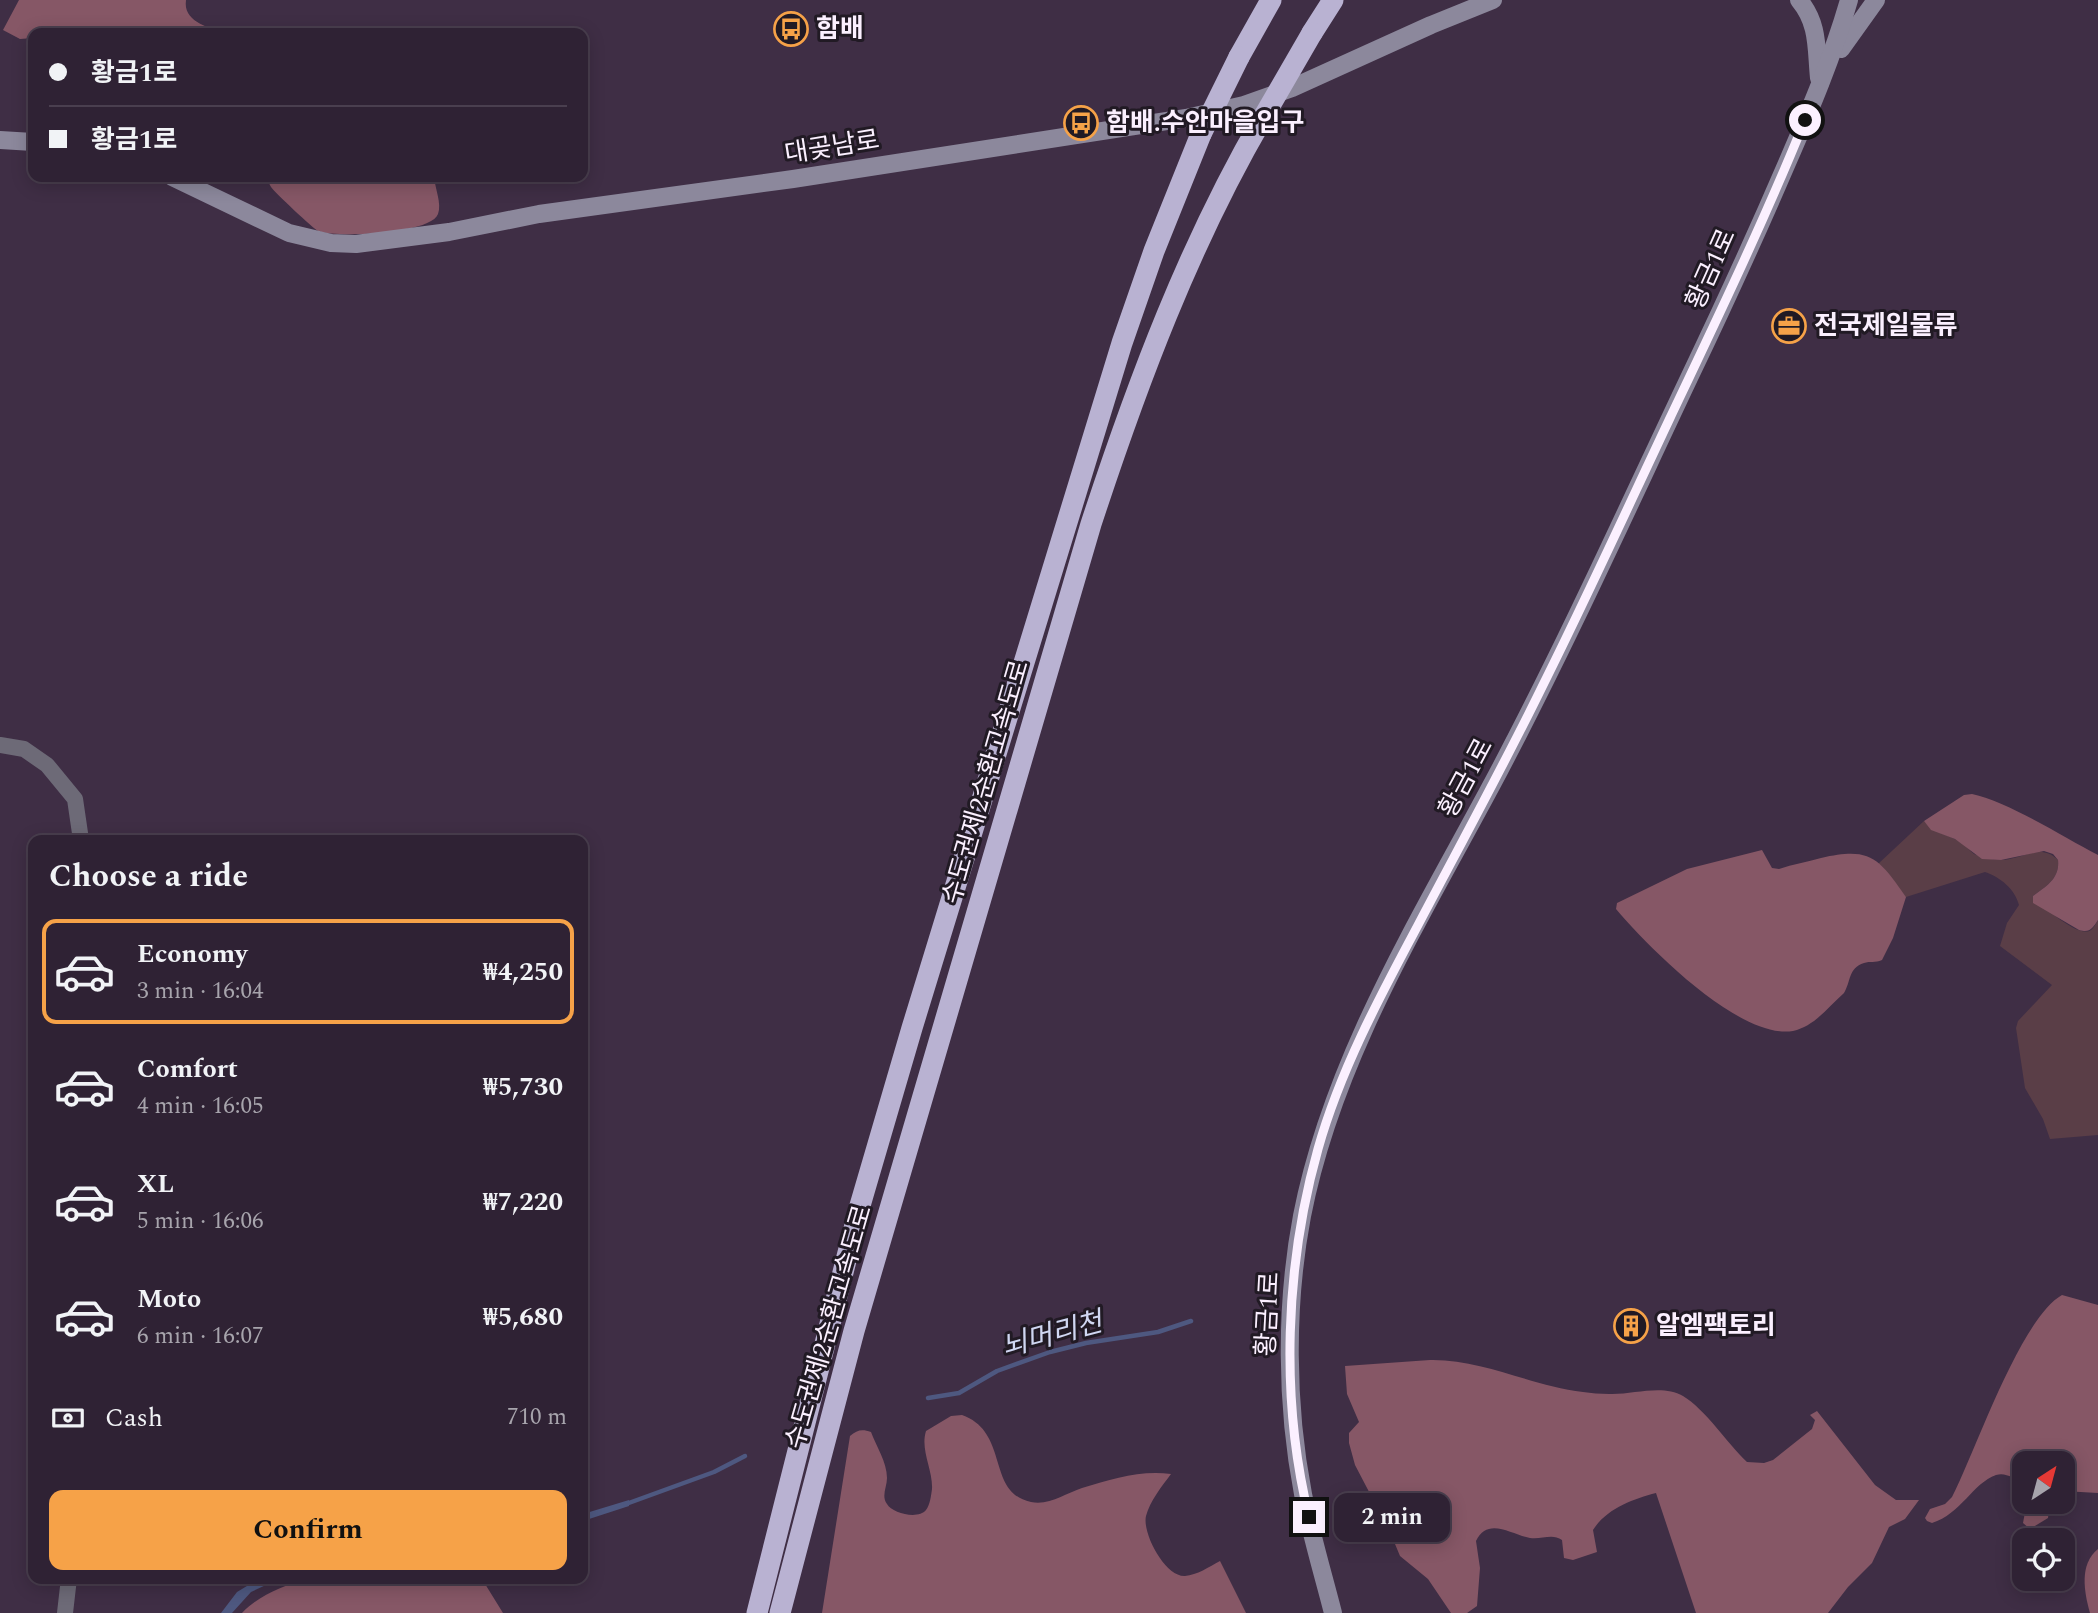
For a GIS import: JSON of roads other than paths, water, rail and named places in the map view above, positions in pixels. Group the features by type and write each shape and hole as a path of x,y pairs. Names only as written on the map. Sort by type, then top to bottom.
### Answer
{"highway":[{"name":"수도권제2순환고속도로","path":"757,1613 859,1209 1118,356 1158,239 1201,134 1271,0"},
{"name":"수도권제2순환고속도로","path":"780,1613 854,1331 1091,524 1124,425 1157,337 1242,154 1333,0"}],"street":[{"name":"대곶남로","path":"182,182 289,233 331,243 356,244 449,232 539,214 793,179 1186,118 1244,105 1292,88 1493,0"},
{"path":"1799,0 1814,23 1819,85"},
{"name":"황금1로","path":"1333,1613 1303,1493 1293,1422 1290,1349 1301,1221 1318,1146 1357,1046 1395,967 1563,646 1726,302 1819,85 1849,0"},
{"path":"1819,85 1850,34 1876,0"},
{"path":"0,140 28,142"},
{"path":"0,745 24,749 47,765 75,799 80,835"},
{"path":"65,1613 68,1584"}],"water":[{"path":"629,1500 629,1506 588,1519 588,1512"},
{"path":"250,1584 268,1584 251,1592 232,1613 221,1613 237,1592"}],"waterway":[{"name":"뇌머리천","path":"928,1398 959,1393 997,1371 1050,1352 1086,1343 1158,1332 1191,1321"},
{"name":"뇌머리천","path":"626,1504 714,1472 745,1456"}],"place":[{"name":"함배","path":"791,29"},
{"name":"함배.수안마을입구","path":"1081,123"},
{"name":"전국제일물류","path":"1789,326"},
{"name":"알엠팩토리","path":"1631,1326"}]}
